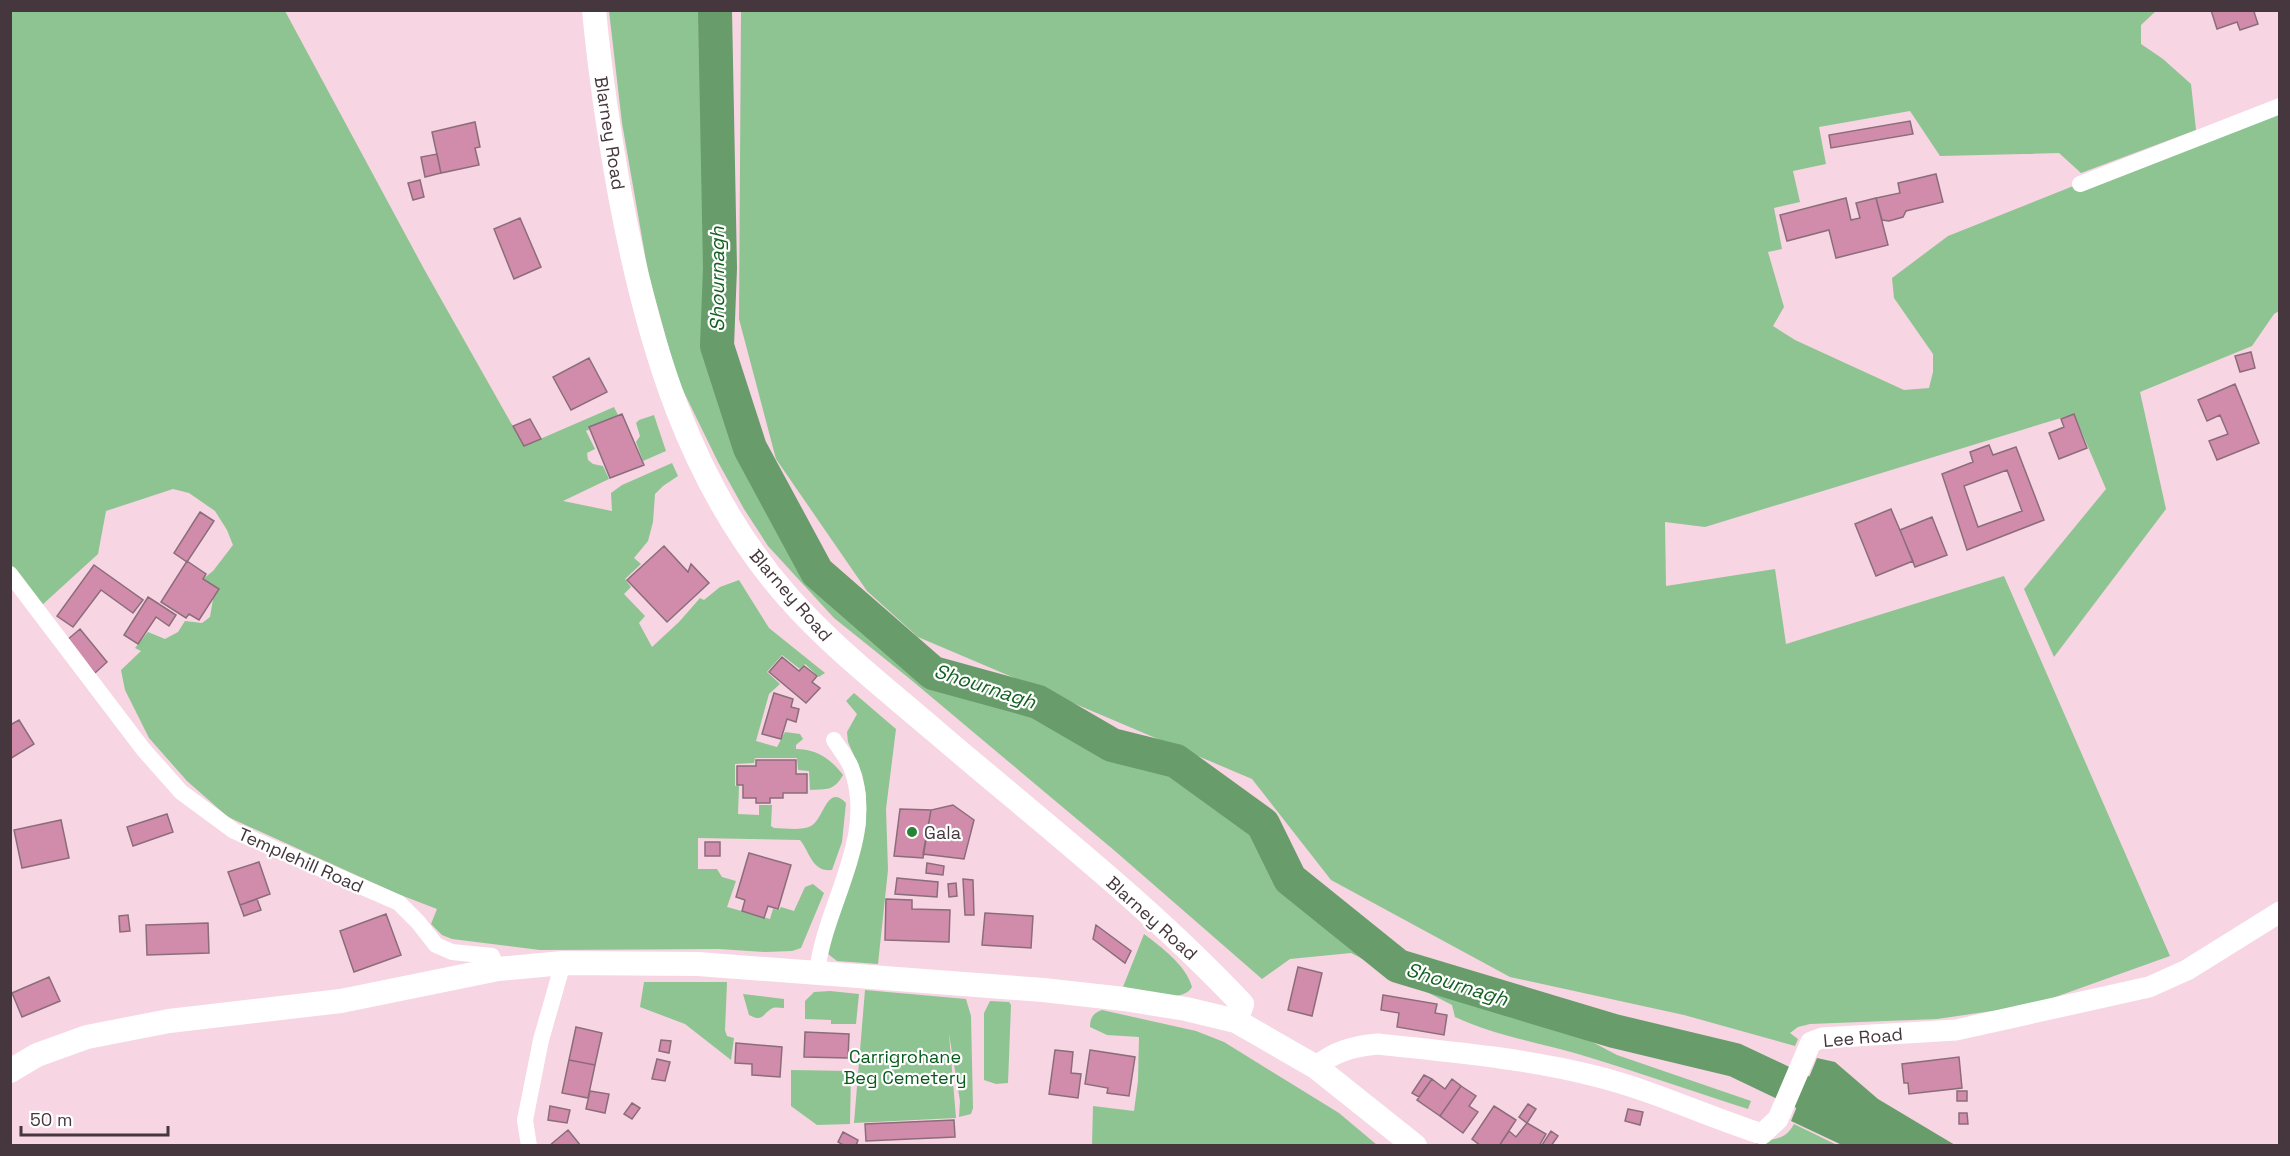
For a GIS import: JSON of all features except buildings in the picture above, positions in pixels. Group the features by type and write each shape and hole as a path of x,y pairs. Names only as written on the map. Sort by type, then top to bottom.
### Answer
{"main road":[{"name":"Blarney Road","path":"594,10 604,106 629,241 645,310 678,412 706,477 737,531 788,597 840,651 1130,897 1204,964 1242,1004 1236,1021"},
{"path":"10,1071 37,1055 87,1037 169,1021 341,1001 498,969 562,963 698,964 1042,990 1124,999 1186,1009 1236,1021 1316,1067 1415,1146"}],"street":[{"path":"2080,184 2280,106"},
{"name":"Templehill Road","path":"10,574 143,749 181,792 234,831 399,903 436,945 452,952 492,956 498,969"},
{"path":"817,973 820,948 853,853 858,824 857,794 851,766 834,740"},
{"name":"Lee Road","path":"1316,1067 1327,1057 1356,1046 1378,1044 1552,1066 1596,1076 1762,1134 1778,1119 1811,1042 1822,1038 1956,1030 2149,987 2187,970 2280,912"},
{"path":"528,1146 525,1120 541,1040 562,963"}],"green space":[{"path":"10,11 285,11 424,269 524,446 614,407 618,415 586,431 595,449 587,453 588,460 593,464 603,466 609,479 563,501 612,511 611,493 622,485 672,463 678,476 655,494 653,522 648,541 634,558 641,564 625,579 631,587 624,594 645,616 639,623 652,647 700,598 704,600 720,587 739,580 769,628 825,673 819,677 805,664 800,669 782,655 767,672 780,684 769,694 756,741 777,747 785,732 800,734 803,739 796,745 796,749 810,751 828,759 843,775 840,780 830,788 810,790 809,771 798,770 797,758 755,758 754,763 735,764 735,786 739,786 738,814 759,815 759,805 772,805 771,826 774,828 807,828 815,822 826,804 834,797 846,803 842,842 832,870 825,870 816,865 800,840 698,838 698,869 717,869 722,877 736,881 727,907 770,919 773,909 779,910 781,907 794,911 805,887 813,884 824,893 801,948 792,951 765,952 719,949 540,950 452,939 442,935 431,924 437,909 398,894 228,817 187,781 149,738 125,690 121,670 141,651 135,648 148,632 165,639 178,632 185,621 202,623 210,617 213,599 219,589 203,579 213,571 233,545 215,511 189,493 173,489 106,511 98,554 41,606 11,569"},
{"path":"609,11 709,11 712,337 717,384 808,571 927,675 1004,704 1074,735 1124,761 1172,770 1258,827 1286,881 1339,929 1397,968 1575,1033 1617,1055 1751,1101 1748,1109 1599,1061 1470,1023 1455,1017 1452,1005 1351,953 1290,959 1262,979 1115,851 834,618 768,546 718,462 677,378 648,272 622,123"},
{"path":"741,11 2156,11 2141,25 2141,44 2163,59 2191,84 2196,130 2081,173 2059,153 1940,156 1910,111 1819,127 1826,164 1793,171 1800,202 1774,208 1782,249 1768,252 1784,307 1773,326 1795,340 1904,390 1929,388 1933,372 1933,354 1894,298 1892,278 1948,236 2279,104 2279,311 2274,314 2252,346 2140,392 2166,509 2054,657 2024,589 2106,489 2074,414 1705,527 1665,522 1666,586 1775,569 1786,644 2004,576 2170,956 2033,1005 1937,1019 1810,1024 1798,1027 1790,1033 1798,1039 1795,1046 1684,1015 1510,977 1331,880 1252,779 918,637 867,591 776,459 739,319"},
{"path":"654,415 666,451 643,461 636,442 640,436 636,423"},
{"path":"854,693 896,729 886,809 888,870 878,964 837,961 828,954 828,942 856,867 866,825 866,794 862,774 848,742 847,732 857,714 846,701"},
{"path":"1144,934 1172,957 1184,971 1192,987 1187,992 1170,996 1123,987"},
{"path":"644,982 727,982 725,1030 727,1036 734,1038 731,1060 685,1024 640,1007"},
{"name":"Carrigrohane Beg Cemetery","path":"865,990 966,999 971,1016 973,1108 971,1114 959,1117 960,1101 949,1034 956,1118 854,1123"},
{"path":"814,992 859,994 856,1024 831,1024 831,1020 805,1019 805,1001"},
{"path":"743,994 784,999 784,1008 773,1008 760,1018 754,1017 749,1015"},
{"path":"990,1001 1009,1002 1011,1005 1008,1083 996,1084 984,1080 984,1013"},
{"path":"1102,1010 1196,1031 1224,1042 1339,1113 1377,1145 1092,1145 1093,1106 1134,1111 1138,1081 1139,1037 1107,1035 1090,1027 1093,1016"},
{"path":"791,1070 851,1071 850,1124 817,1125 791,1106"},
{"path":"1794,1124 1837,1145 1756,1145 1756,1140 1783,1136"}],"shaded area":[{"path":"1817,1058 1835,1062 1878,1099 1955,1145 1842,1145 1791,1121"}],"waterway":[{"name":"Shournagh","path":"715,10 720,268 717,346 750,448 817,572 933,673 1038,702 1112,745 1176,761 1263,824 1290,879 1398,966 1614,1031 1735,1060 1855,1117 1891,1146"}],"place":[{"name":"Gala","path":"912,832"}]}
